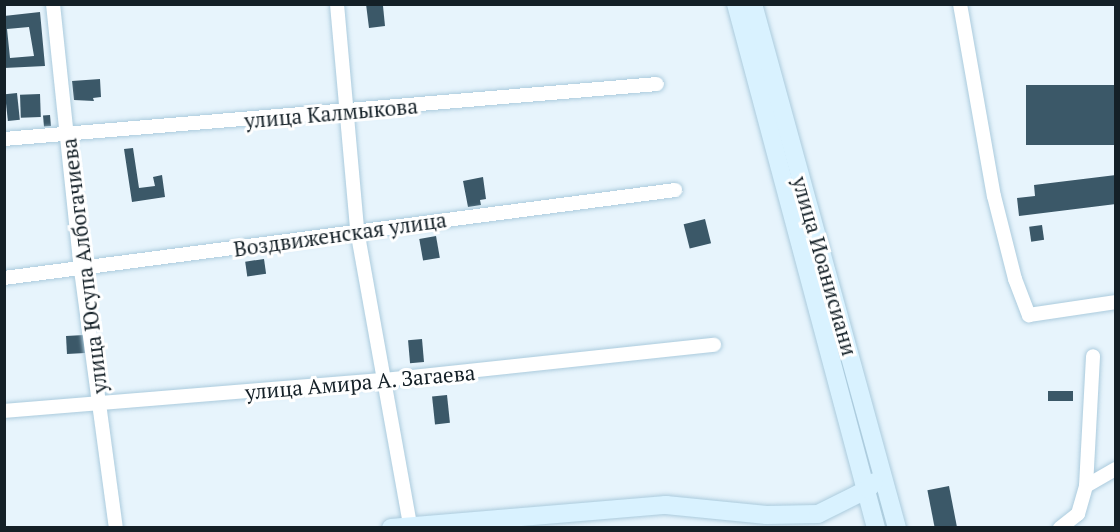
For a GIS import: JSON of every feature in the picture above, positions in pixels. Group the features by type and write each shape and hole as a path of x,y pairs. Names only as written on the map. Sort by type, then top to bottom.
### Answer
{"main road":[{"name":"улица Иоанисиани","path":"736,4 868,489 876,528"},
{"name":"улица Иоанисиани","path":"753,4 890,495 897,528"},
{"path":"391,528 538,521 666,505 766,515 818,514 868,489 883,471"},
{"path":"868,489 890,495"}],"street":[{"name":"улица Юсупа Албогачиева","path":"53,4 81,270 116,528"},
{"path":"337,4 357,230 410,526"},
{"path":"960,4 994,195 1015,279 1029,315 1116,302"},
{"name":"улица Калмыкова","path":"4,139 657,84"},
{"name":"Воздвиженская улица","path":"4,278 81,270 357,230 675,190"},
{"name":"улица Амира А. Загаева","path":"4,411 100,405 384,380 714,345"},
{"path":"1060,528 1078,514 1086,486 1093,356"},
{"path":"1086,486 1116,469"}],"building":[{"path":"366,4 383,6 385,26 369,28"},
{"path":"40,12 45,66 4,68 4,16","holes":["29,27 34,56 10,58 7,29"]},
{"path":"100,79 101,97 93,98 94,101 74,100 72,81"},
{"path":"1026,85 1116,85 1116,145 1026,145"},
{"path":"17,93 20,120 8,121 5,94"},
{"path":"40,94 41,117 21,118 20,95"},
{"path":"50,115 51,126 44,127 43,116"},
{"path":"133,148 139,188 155,186 153,177 162,175 165,197 132,202 124,149"},
{"path":"1116,175 1116,204 1019,216 1017,198 1035,196 1034,185"},
{"path":"483,177 486,199 480,200 481,205 468,207 463,181"},
{"path":"705,219 711,243 690,249 684,224"},
{"path":"1042,225 1044,240 1031,242 1029,227"},
{"path":"436,236 440,258 423,261 419,239"},
{"path":"264,259 266,274 247,276 245,262"},
{"path":"84,335 85,353 67,354 66,336"},
{"path":"422,339 424,362 410,363 408,340"},
{"path":"1048,391 1073,391 1073,401 1048,401"},
{"path":"447,395 450,423 435,424 432,397"},
{"path":"949,486 957,528 935,528 927,490"}]}
